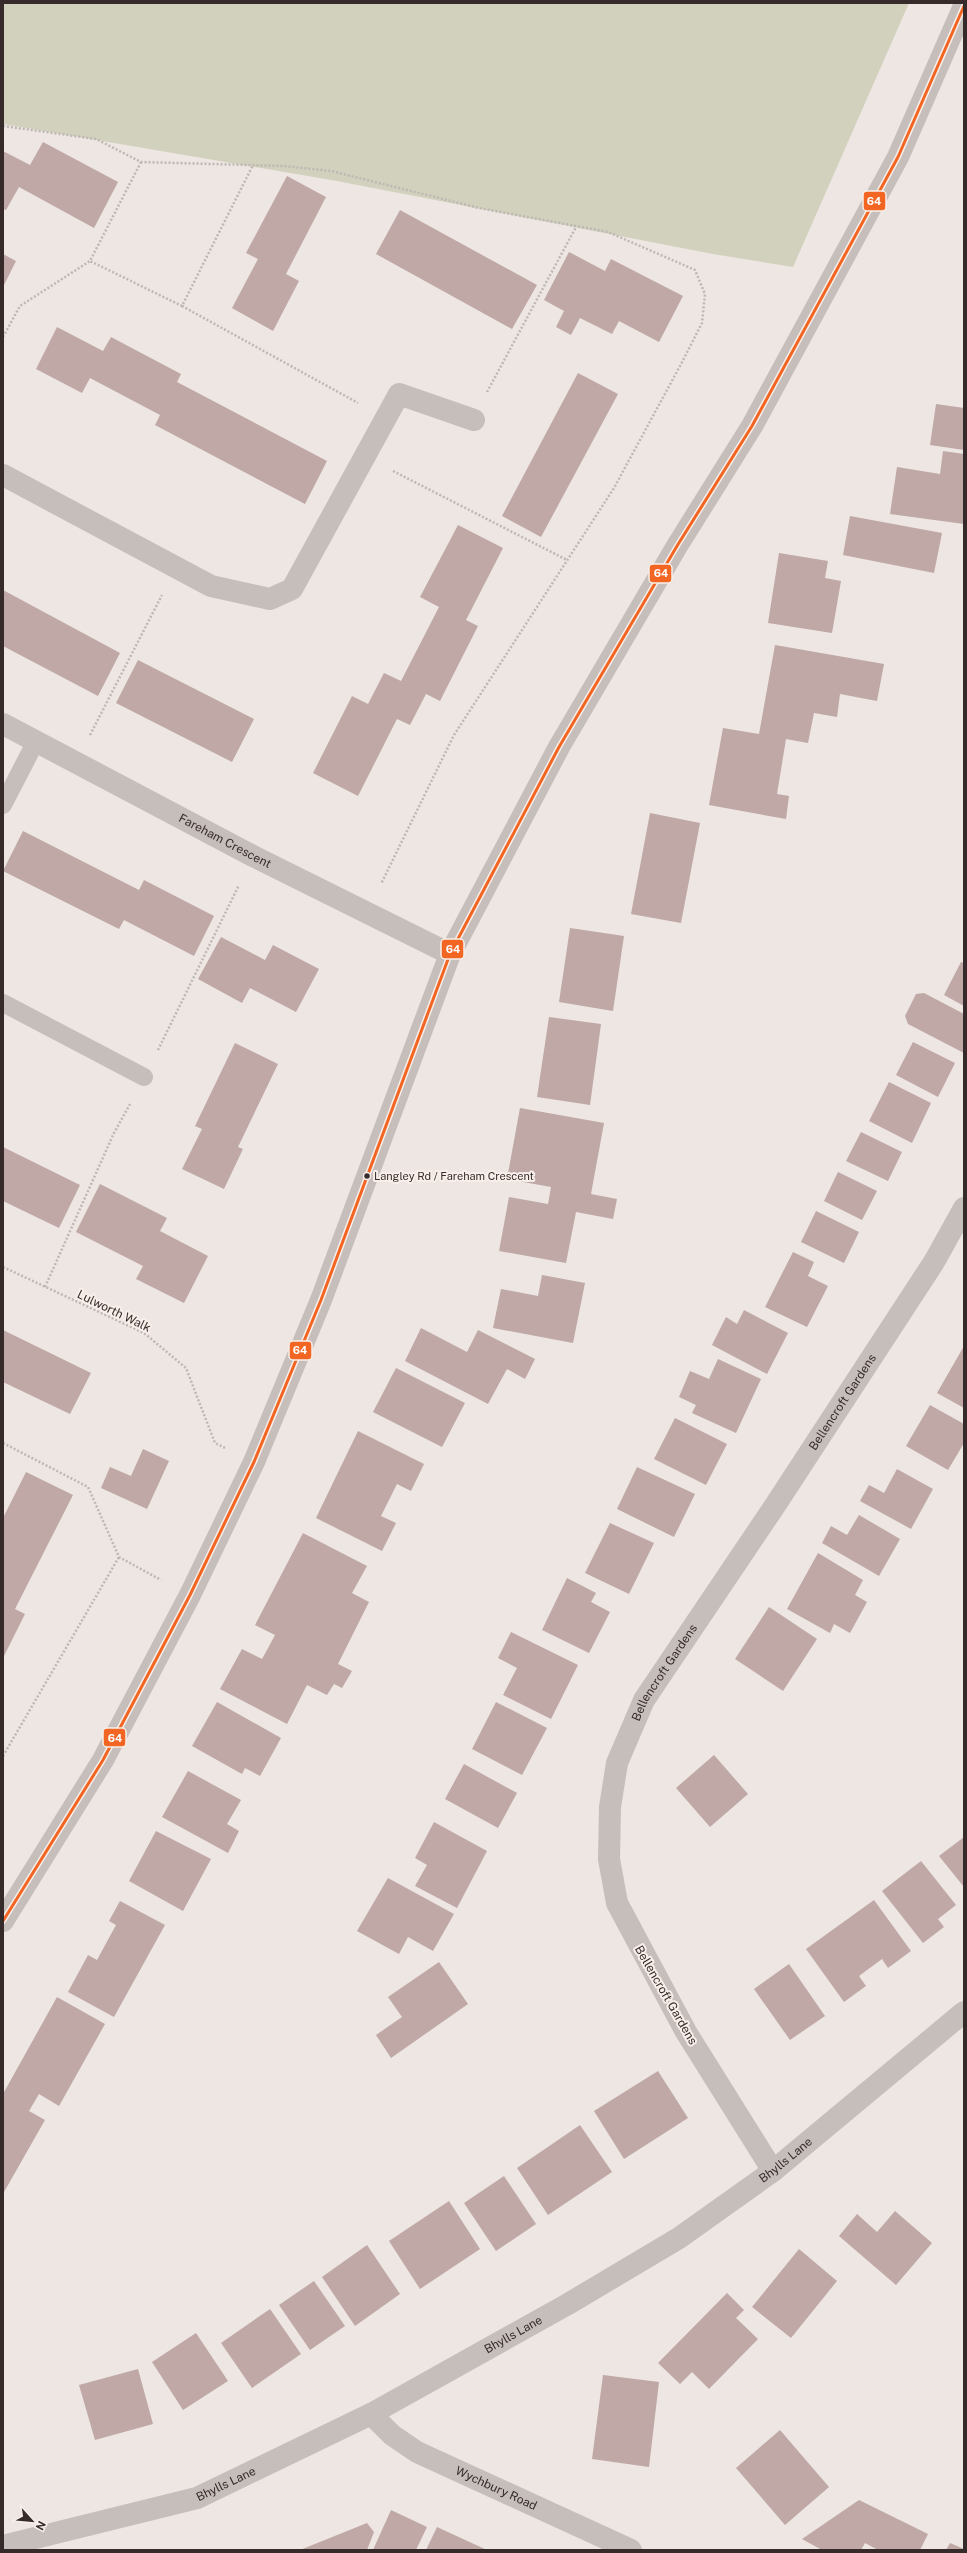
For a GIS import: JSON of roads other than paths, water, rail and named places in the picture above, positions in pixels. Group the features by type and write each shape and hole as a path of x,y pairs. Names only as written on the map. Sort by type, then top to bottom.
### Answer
{"street":[{"path":"7,1908 103,1760 190,1595 254,1462 321,1300 450,954 559,747 677,546 756,419 898,157 964,6"},
{"path":"3,475 211,586 270,599 292,589 366,457 399,394 474,420"},
{"name":"Fareham Crescent","path":"3,724 253,856 450,954"},
{"name":"Bellencroft Gardens","path":"773,2171 686,2032 617,1903 609,1859 610,1807 617,1763 644,1700 934,1262 964,1208"},
{"name":"Bhylls Lane","path":"3,2546 197,2498 370,2414 568,2304 678,2238 773,2171 964,2012"},
{"name":"Wychbury Road","path":"370,2414 392,2435 417,2452 631,2550"}],"lane":[{"path":"3,805 36,741"},
{"path":"3,1003 144,1077"}],"place":[{"name":"Langley Rd / Fareham Crescent","path":"367,1176"}]}
